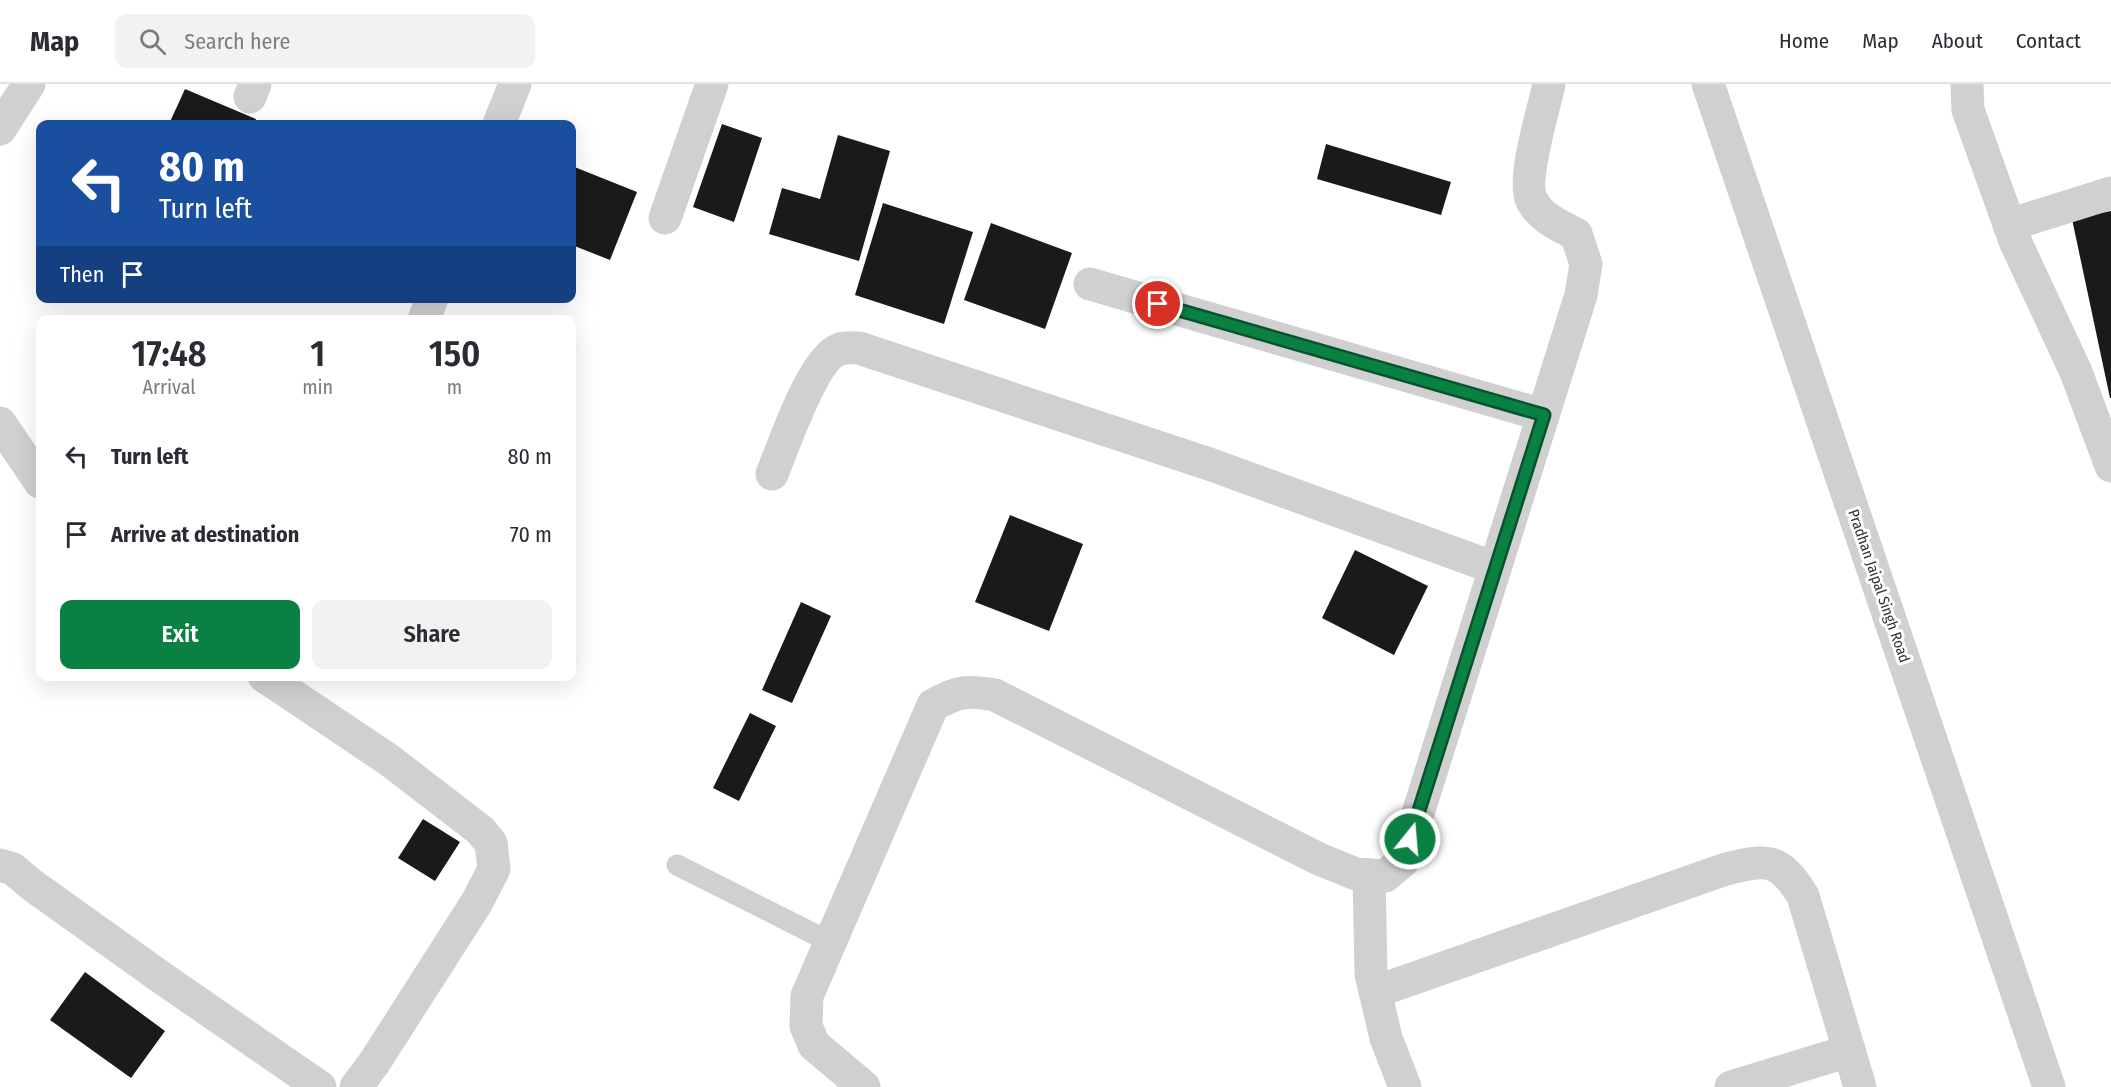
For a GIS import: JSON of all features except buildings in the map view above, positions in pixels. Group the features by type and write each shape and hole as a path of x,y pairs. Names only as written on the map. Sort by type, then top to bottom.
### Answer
{"street":[{"path":"0,129 29,84"},
{"path":"502,120 515,84"},
{"path":"665,218 712,84"},
{"path":"864,1087 814,1045 806,1026 807,996 933,705 949,696 968,691 994,695 1319,859 1356,874 1385,876 1403,861 1581,295 1586,264 1576,234 1550,221 1532,200 1528,173 1550,84"},
{"name":"Pradhan Jaipal Singh Road","path":"1708,84 2049,1087"},
{"path":"1966,84 1968,110 2015,241 2076,372 2111,466"},
{"path":"2009,225 2111,193"},
{"path":"1090,284 1544,415"},
{"path":"771,474 807,389 825,359 839,349 859,348 1212,465 1495,568"},
{"path":"0,423 36,476"},
{"path":"271,681 389,760 480,830 491,843 494,869 477,902 374,1063 356,1087"},
{"path":"1375,992 1726,869 1757,861 1777,865 1792,878 1803,896 1860,1087"},
{"path":"0,865 13,868 32,885 320,1087"},
{"path":"1370,875 1371,974 1386,1038 1405,1087"},
{"path":"1731,1087 1849,1051"}],"lane":[{"path":"677,865 831,942"}],"route":[{"path":"1158,304 1544,415 1410,839"}]}
